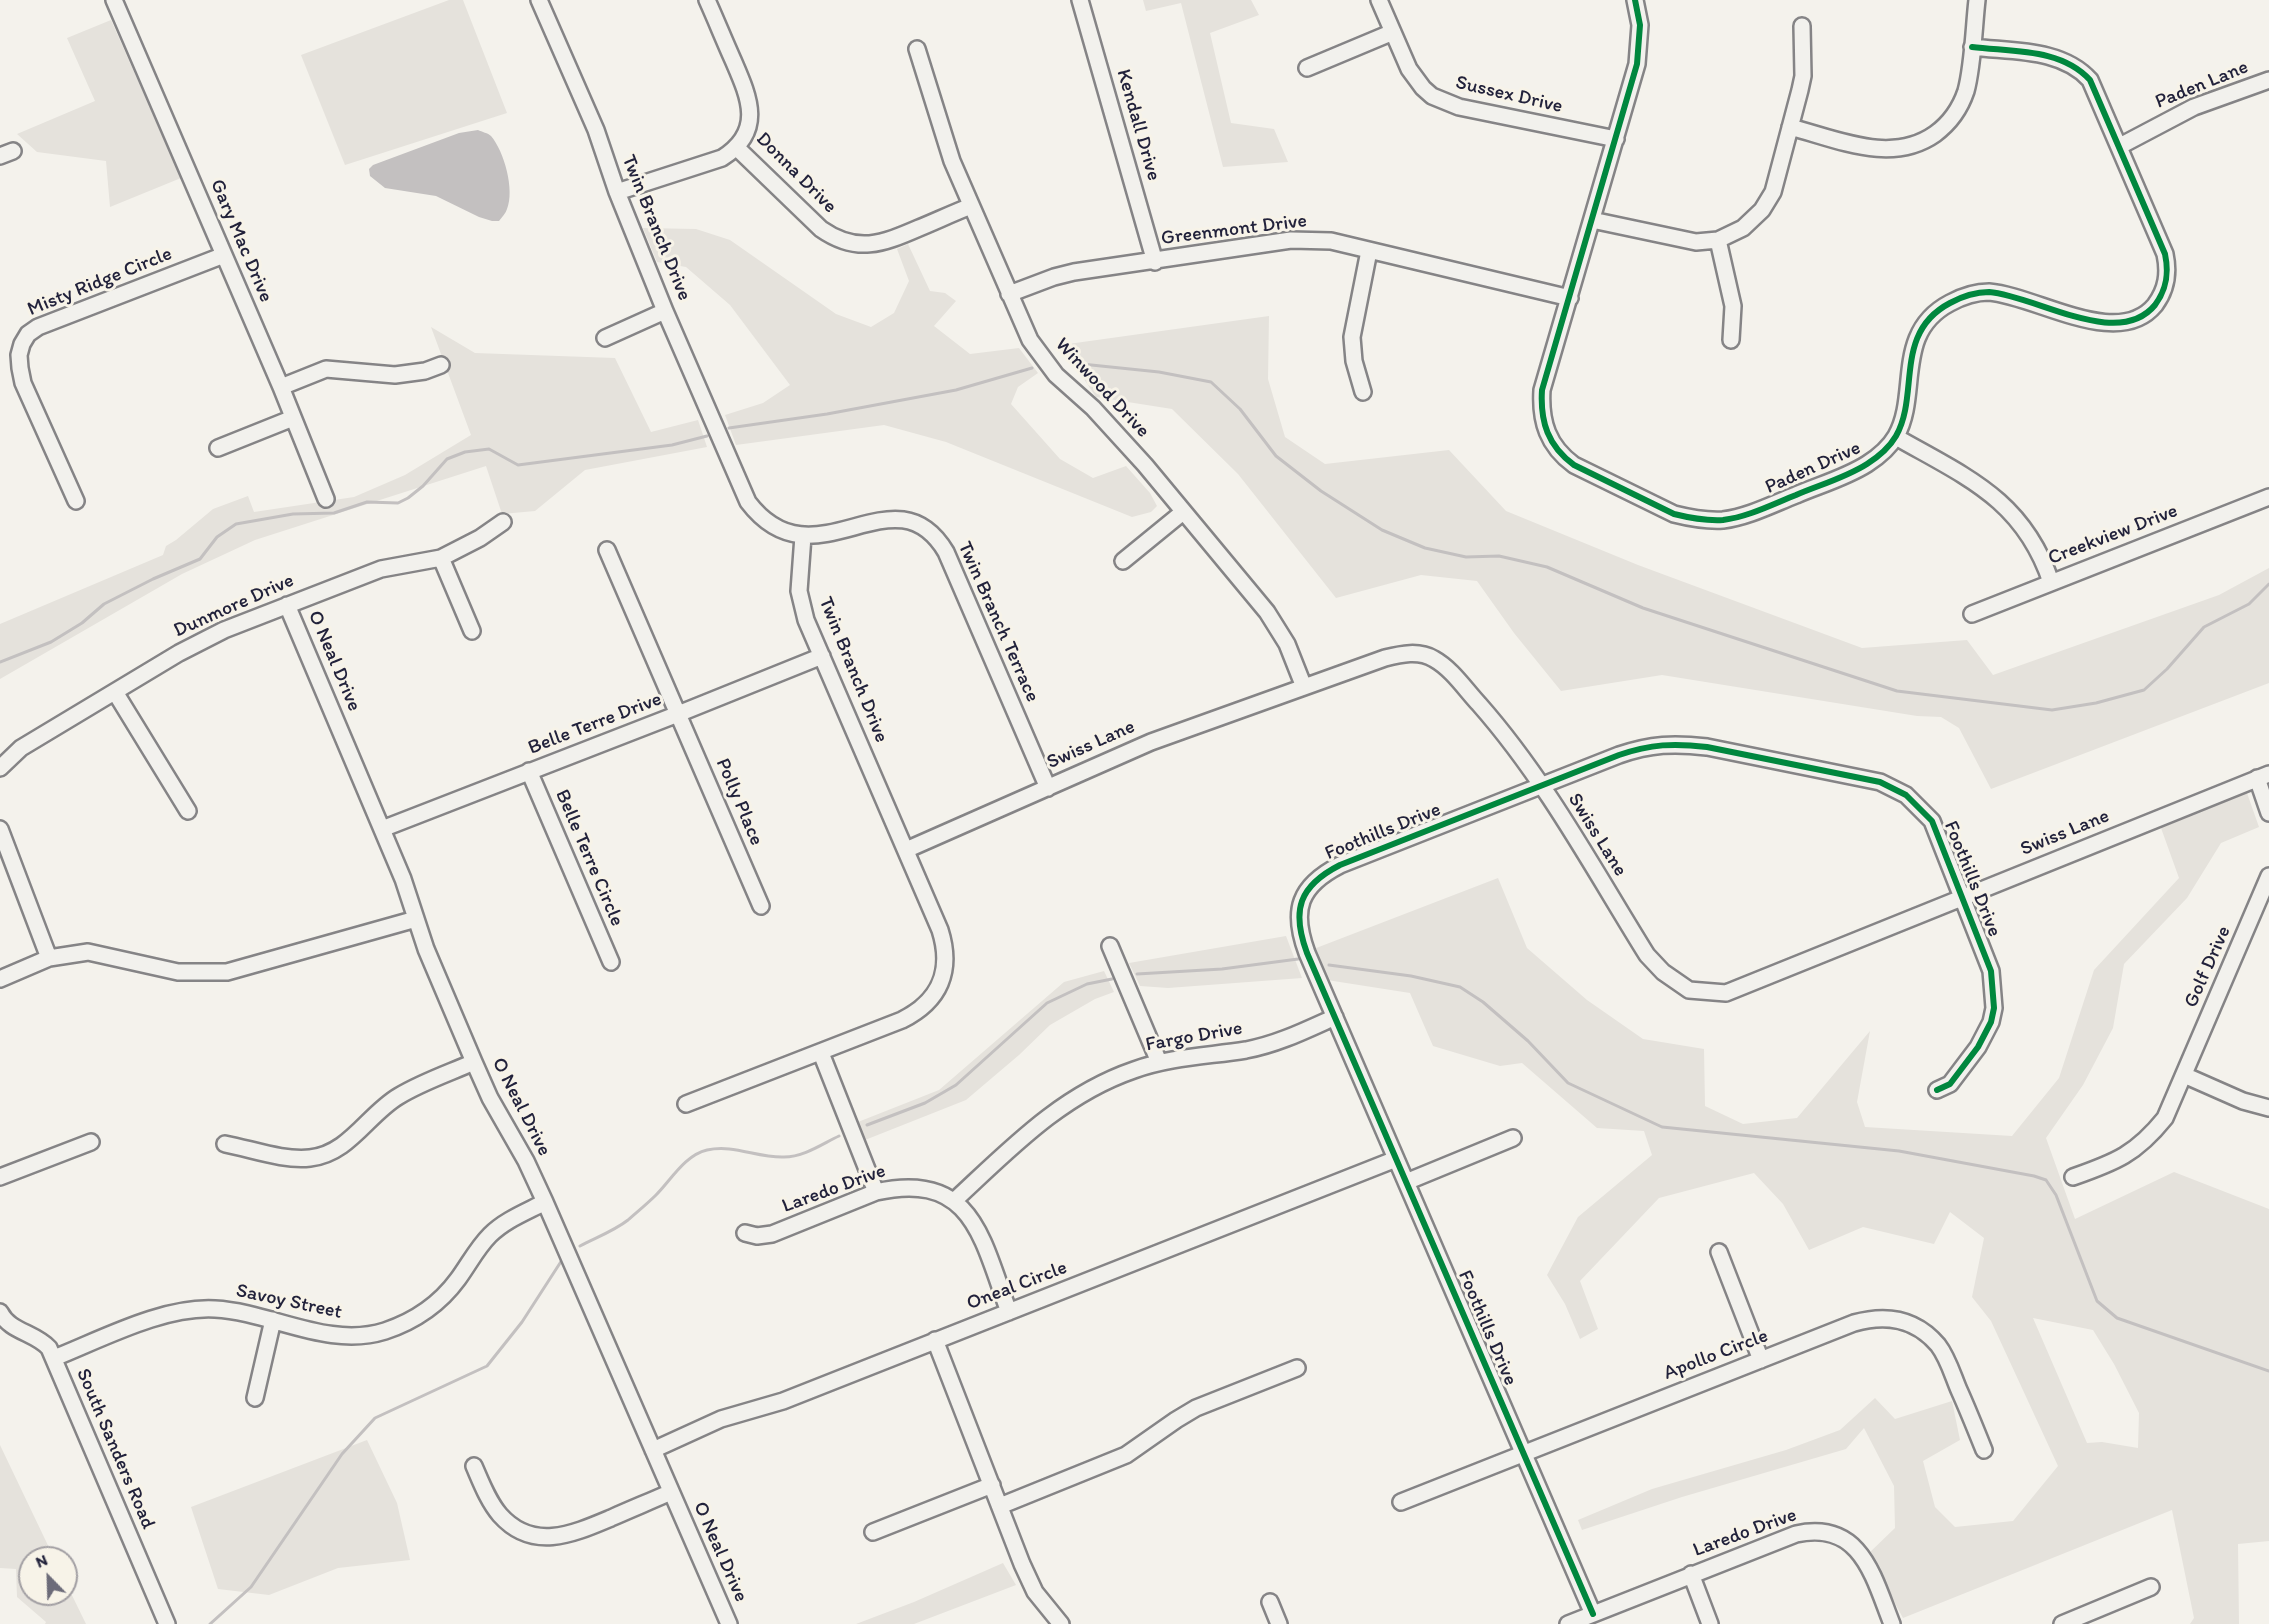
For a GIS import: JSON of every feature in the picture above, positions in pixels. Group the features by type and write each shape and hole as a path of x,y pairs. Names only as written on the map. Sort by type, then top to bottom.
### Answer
{"street":[{"name":"Gary Mac Drive","path":"114,0 326,499"},
{"name":"Twin Branch Drive","path":"539,0 596,130 617,192 665,311 748,502 773,526 783,532 803,536 799,579 801,604 944,942 945,965 938,988 926,1006 915,1014 821,1053 686,1104"},
{"name":"Donna Drive","path":"707,0 750,102 750,120 747,130 736,147 821,229 849,243 879,244 971,206"},
{"name":"Kendall Drive","path":"1080,0 1155,262"},
{"name":"Sussex Drive","path":"1379,0 1415,79 1432,96 1445,103 1616,139"},
{"name":"Paden Drive","path":"1635,0 1640,25 1639,52 1616,139 1542,390 1542,419 1549,439 1564,458 1574,465 1674,514 1691,519 1724,520 1749,513 1853,472 1880,455 1896,437 1903,417 1915,343 1927,323 1946,305 1985,292 2021,298 2085,319 2113,324 2139,318 2156,303 2166,284 2168,265 2165,254 2094,88 2082,72 2074,66 2042,55 1971,47"},
{"path":"1790,127 1876,149 1900,149 1920,143 1937,133 1957,111 1967,88 1977,0"},
{"path":"1592,220 1682,241 1707,242 1718,240 1743,228 1755,218 1768,201 1778,177 1803,76 1802,26"},
{"path":"1307,68 1393,32"},
{"name":"Winwood Drive","path":"917,49 943,136 1030,340 1056,375 1113,430 1267,612 1287,644 1304,687"},
{"name":"Paden Lane","path":"2120,146 2194,107 2269,80"},
{"path":"617,192 710,163 722,158 736,147"},
{"name":"Greenmont Drive","path":"1009,294 1074,272 1155,262 1291,240 1331,241 1570,298"},
{"path":"1718,240 1733,306 1731,340"},
{"path":"1363,392 1354,362 1352,337 1369,251"},
{"name":"Misty Ridge Circle","path":"76,501 23,383 19,355 28,334 38,327 224,255"},
{"path":"604,338 665,311"},
{"path":"280,387 326,369 395,375 425,371 441,365"},
{"path":"218,448 293,418"},
{"path":"1896,437 1971,479 2001,502 2025,528 2051,582"},
{"name":"Creekview Drive","path":"1972,614 2269,497"},
{"path":"1123,561 1183,512"},
{"name":"Twin Branch Terrace","path":"803,536 894,519 914,522 932,533 946,552 1048,788"},
{"name":"Dunmore Drive","path":"0,768 21,748 188,648 224,630 381,569 441,558 480,538 503,522"},
{"name":"Polly Place","path":"607,550 761,906"},
{"path":"441,558 472,631"},
{"name":"O Neal Drive","path":"287,605 403,879 426,949 474,1062 490,1098 526,1161 545,1202 729,1624"},
{"name":"Swiss Lane","path":"906,850 1150,742 1400,654 1421,654 1432,658 1454,675 1501,729 1542,786 1647,955 1663,972 1689,990 1726,993 2263,776"},
{"name":"Belle Terre Drive","path":"382,829 822,656"},
{"path":"115,692 188,812"},
{"name":"Foothills Drive","path":"1593,1614 1301,937 1299,923 1301,903 1311,885 1340,865 1639,748 1680,744 1880,782 1906,795 1925,813 1938,834 1991,971 1994,1008 1990,1022 1977,1047 1950,1084 1937,1090"},
{"name":"Belle Terre Circle","path":"529,771 611,962"},
{"path":"2263,776 2269,813"},
{"path":"0,829 49,958"},
{"name":"Golf Drive","path":"2073,1177 2114,1163 2137,1148 2165,1118 2269,876"},
{"path":"0,979 49,958 88,952 178,972 227,972 416,920"},
{"path":"1110,946 1159,1062"},
{"name":"Fargo Drive","path":"955,1200 1036,1125 1094,1086 1132,1070 1159,1062 1246,1050 1271,1044 1335,1017"},
{"path":"821,1053 876,1192"},
{"path":"225,1144 290,1158 312,1158 324,1155 346,1143 378,1111 397,1097 474,1062"},
{"path":"2184,1075 2243,1101 2269,1108"},
{"path":"1406,1182 1513,1138"},
{"path":"0,1177 91,1142"},
{"name":"Oneal Circle","path":"653,1450 721,1419 783,1401 1396,1159"},
{"name":"Laredo Drive","path":"745,1233 757,1236 772,1234 876,1192 894,1188 921,1187 955,1200"},
{"path":"955,1200 966,1212 980,1235 1009,1312"},
{"name":"Savoy Street","path":"54,1358 152,1319 180,1311 214,1309 248,1313 315,1331 348,1336 381,1332 411,1321 442,1298 491,1234 509,1221 545,1202"},
{"path":"1719,1252 1761,1360"},
{"name":"South Sanders Road","path":"0,1312 11,1325 44,1342 54,1358 167,1624"},
{"name":"Apollo Circle","path":"1401,1502 1761,1360 1874,1318 1902,1321 1916,1327 1938,1345 1984,1450"},
{"path":"255,1398 273,1320"},
{"path":"935,1340 1022,1564 1035,1592 1061,1624"},
{"path":"1000,1506 1126,1455 1196,1408 1297,1368"},
{"path":"474,1466 498,1513 515,1527 540,1536 566,1536 671,1492"},
{"path":"873,1532 992,1485"},
{"name":"Laredo Drive","path":"1568,1624 1690,1574 1796,1534 1812,1531 1826,1532 1848,1541 1860,1552 1869,1567 1892,1624"},
{"path":"1690,1574 1710,1624"},
{"path":"2062,1624 2151,1587"},
{"path":"1270,1602 1279,1624"}],"shaded area":[{"path":"449,0 463,0 507,113 345,165 301,55"},
{"path":"1143,0 1251,0 1259,15 1210,33 1231,123 1274,129 1288,162 1223,167 1181,3 1146,11"},
{"path":"111,20 181,178 110,207 106,161 37,152 17,134 95,101 67,38"},
{"path":"478,130 490,135 496,143 507,171 509,201 506,212 499,221 479,217 436,196 385,188 370,176 369,169 373,165 459,133"},
{"path":"643,228 696,229 730,240 836,314 871,327 894,313 909,281 897,249 908,244 930,291 945,293 956,301 934,326 970,354 1019,348 1038,373 1018,387 1011,404 1060,459 1093,478 1126,466 1150,493 1157,506 1151,512 1132,517 946,442 884,425 736,445 725,415 763,403 790,385 730,305 686,267 657,262"},
{"path":"1269,316 1268,379 1285,437 1325,464 1449,450 1506,511 1638,565 1862,648 1967,640 1993,675 2219,595 2269,568 2269,683 1991,789 1959,728 1941,717 1917,716 1662,675 1561,691 1514,633 1477,581 1421,575 1336,598 1238,474 1172,409 1096,397 1061,345"},
{"path":"431,327 475,353 615,358 651,432 698,420 707,447 585,470 535,511 502,514 486,466 255,540 182,574 0,679 0,624 163,555 166,546 213,509 248,496 254,512 354,497 405,475 471,435"},
{"path":"2247,793 2259,827 2221,843 2187,898 2124,964 2113,1028 2083,1085 2046,1138 2075,1219 2174,1172 2269,1209 2269,1541 2238,1544 2239,1624 2190,1624 2194,1618 2172,1510 1903,1618 1868,1554 1895,1528 1894,1486 1864,1428 1846,1449 1682,1497 1582,1530 1578,1520 1652,1489 1786,1450 1840,1430 1875,1398 1895,1419 1952,1401 1960,1440 1923,1461 1935,1507 1955,1527 2013,1521 2058,1466 1991,1321 1972,1297 1984,1238 1950,1212 1934,1244 1863,1227 1809,1250 1783,1204 1754,1173 1659,1198 1580,1281 1598,1329 1580,1339 1565,1304 1547,1275 1578,1217 1652,1155 1644,1131 1597,1128 1522,1063 1500,1066 1433,1046 1410,993 1327,980 1311,950 1498,878 1527,948 1587,1000 1643,1039 1704,1049 1705,1106 1743,1124 1797,1118 1870,1031 1857,1102 1865,1127 2012,1136 2059,1078 2094,970 2179,878 2161,828","holes":["2033,1318 2093,1330 2114,1364 2139,1413 2138,1448 2102,1442 2087,1443"]},
{"path":"1286,936 1302,978 1168,988 1140,986 1129,963"},
{"path":"1104,971 1114,992 1095,999 1050,1025 966,1100 865,1140 858,1122 939,1090 1064,982"},
{"path":"367,1440 397,1503 410,1560 338,1568 269,1595 218,1589 191,1507"},
{"path":"0,1445 48,1546 18,1546 18,1598 16,1569 0,1568"},
{"path":"1003,1563 1016,1585 914,1624 856,1624 914,1602"},
{"path":"27,1606 77,1606 86,1624 45,1624 46,1622"}],"waterway":[{"path":"1072,363 1159,372 1211,382 1240,409 1276,456 1321,491 1382,530 1425,548 1466,557 1499,556 1547,567 1643,608 1897,691 2052,710 2096,703 2144,690 2167,669 2204,627 2249,604 2269,584"},
{"path":"729,428 827,414 956,390 1032,368"},
{"path":"0,662 51,642 82,623 104,604 153,579 200,559 217,537 236,524 293,514 334,513 367,502 398,503 423,486 447,459 465,452 489,449 518,465 672,445 707,436"},
{"path":"1137,974 1222,969 1298,959"},
{"path":"1329,965 1411,976 1460,987 1483,1002 1528,1041 1568,1083 1662,1127 1899,1151 2046,1180 2056,1195 2097,1301 2117,1318 2269,1371"},
{"path":"867,1125 925,1103 956,1085 1047,1003 1087,984 1112,979"},
{"path":"580,1246 628,1220 656,1195 685,1162 699,1153 707,1150 727,1149 774,1157 791,1156 813,1150 839,1136"},
{"path":"210,1624 251,1587 342,1454 375,1418 487,1366 522,1322 562,1260"}],"cycle path":[{"path":"1635,0 1640,25 1637,64 1542,390 1542,413 1552,441 1565,458 1574,465 1674,514 1698,519 1723,520 1751,513 1850,473 1879,455 1896,436 1903,419 1914,347 1921,331 1932,316 1954,301 1973,294 1989,292 2076,317 2099,322 2120,323 2139,318 2159,299 2166,281 2165,254 2090,80 2065,62 2050,57 2035,53 1972,47"},
{"path":"1593,1614 1307,953 1300,924 1302,901 1307,891 1326,873 1340,865 1619,755 1652,747 1673,745 1707,747 1880,782 1906,795 1932,821 1991,971 1994,1008 1991,1022 1978,1047 1950,1084 1937,1090"}]}
